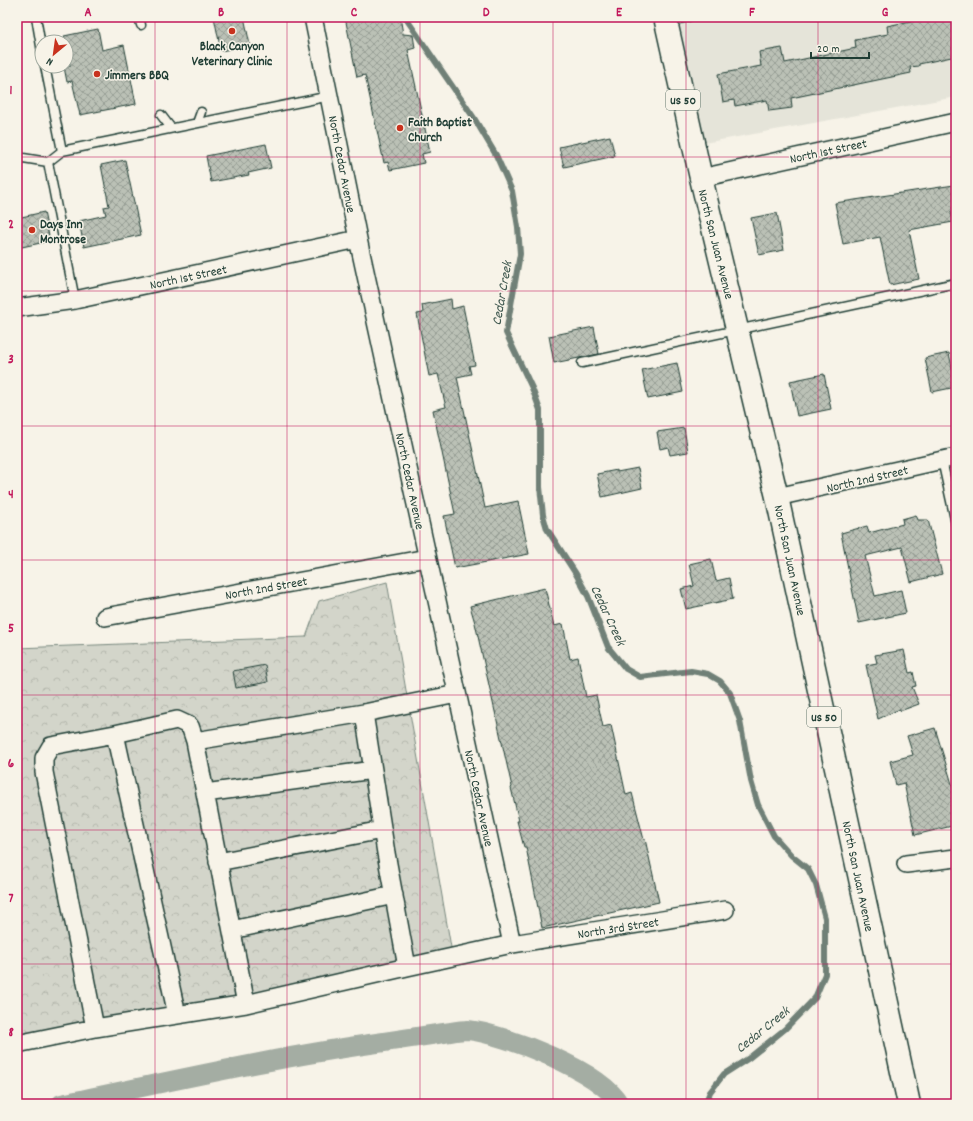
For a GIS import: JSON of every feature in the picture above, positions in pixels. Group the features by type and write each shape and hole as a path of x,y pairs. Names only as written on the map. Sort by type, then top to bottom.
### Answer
{"highway":[{"name":"North San Juan Avenue","path":"666,19 701,178 777,497 909,1104"}],"street":[{"name":"North Cedar Avenue","path":"313,17 358,239 512,944"},
{"name":"North 1st Street","path":"701,178 956,122"},
{"name":"North 1st Street","path":"17,308 75,300 358,239"},
{"name":"North 2nd Street","path":"777,497 949,459"},
{"name":"North 2nd Street","path":"105,617 427,558"},
{"path":"195,741 364,713 457,694"},
{"path":"364,713 382,830 407,967"},
{"path":"95,1028 44,772 44,758 51,746 177,720 190,726 195,741 246,1004"},
{"path":"115,734 177,1015"},
{"path":"205,793 373,770"},
{"path":"218,862 382,830"},
{"path":"906,864 956,858"},
{"path":"232,930 394,895"},
{"name":"North 3rd Street","path":"17,1044 95,1028 246,1004 512,944 725,910"}],"lane":[{"path":"36,17 39,34"},
{"path":"666,19 688,17"},
{"path":"47,74 62,151"},
{"path":"17,157 48,162 62,151 330,96"},
{"path":"197,123 201,112"},
{"path":"162,115 171,128"},
{"path":"48,162 75,300"},
{"path":"582,363 956,283"},
{"path":"949,459 956,524"}],"shaded area":[{"path":"671,17 956,17 956,97 693,145"}],"green space":[{"path":"387,582 452,953 17,1048 17,648 306,637 319,601"}],"building":[{"name":"Black Canyon Veterinary Clinic","path":"214,17 244,17 250,45 221,51"},
{"path":"345,17 400,17 403,34 413,35 415,48 408,50 430,152 422,154 424,163 390,170 388,162 384,163 365,75 357,77"},
{"path":"930,17 956,17 956,56 910,67 911,73 791,98 792,108 769,111 767,100 735,106 734,100 723,102 718,74 761,66 759,52 782,48 785,63 856,48 855,40 888,34 887,26"},
{"name":"Jimmers BBQ","path":"98,29 102,50 124,45 136,104 80,115 72,81 67,82 65,74 74,74 74,34"},
{"path":"610,136 615,156 564,167 559,147"},
{"path":"266,144 271,168 248,173 249,175 211,182 206,156"},
{"path":"125,160 141,235 84,247 79,221 106,215 104,207 109,206 101,165"},
{"path":"954,185 956,210 951,211 953,222 909,230 919,279 890,285 880,237 843,244 835,203"},
{"name":"Days Inn Montrose","path":"44,212 50,241 17,248 17,218"},
{"path":"777,213 784,250 759,255 751,218"},
{"path":"451,299 452,309 463,306 475,365 469,366 471,374 457,377 485,508 518,501 529,554 455,568 444,516 455,514 433,410 446,407 438,374 429,376 417,314 423,313 422,305"},
{"path":"594,327 599,354 554,363 549,336"},
{"path":"949,353 956,387 932,392 925,358"},
{"path":"677,363 683,392 648,399 642,370"},
{"path":"824,374 831,409 797,416 790,381"},
{"path":"684,428 688,452 670,455 668,447 660,449 657,432"},
{"path":"638,468 642,488 602,497 597,474"},
{"path":"916,515 918,520 928,520 942,574 911,582 902,547 865,556 875,596 901,590 906,613 859,623 841,533 867,526 869,533 903,524 902,519"},
{"path":"711,559 716,581 729,578 733,599 686,609 681,589 694,586 689,564"},
{"path":"545,588 554,626 563,624 570,659 578,657 586,697 596,695 603,727 611,725 626,795 632,793 644,840 645,839 659,902 542,928 526,847 524,847 517,821 519,821 512,787 470,606"},
{"path":"904,650 909,673 913,672 916,686 912,687 919,704 900,711 900,709 878,719 866,665 877,663 875,655"},
{"path":"265,665 268,682 236,688 233,671"},
{"path":"935,728 956,797 956,825 915,835 904,783 896,785 890,761 913,755 907,736"}],"waterway":[{"name":"Cedar Creek","path":"405,17 474,118 496,155 512,191 518,227 520,254 506,333 532,388 540,410 540,487 543,515 547,529 576,574 588,596 608,647 626,669 640,677 691,671 708,674 720,681 730,693 740,721 751,781 758,805 774,836 792,856 808,869 816,885 825,918 825,974 815,998 785,1029 749,1058 724,1074 710,1092 705,1104"},
{"path":"61,1104 222,1070 303,1055 468,1030 484,1033 527,1046 551,1056 593,1079 609,1092 619,1104"}],"place":[{"name":"Black Canyon Veterinary Clinic","path":"232,31"},
{"name":"Jimmers BBQ","path":"97,74"},
{"name":"Faith Baptist Church","path":"400,128"},
{"name":"Days Inn Montrose","path":"32,230"}]}
